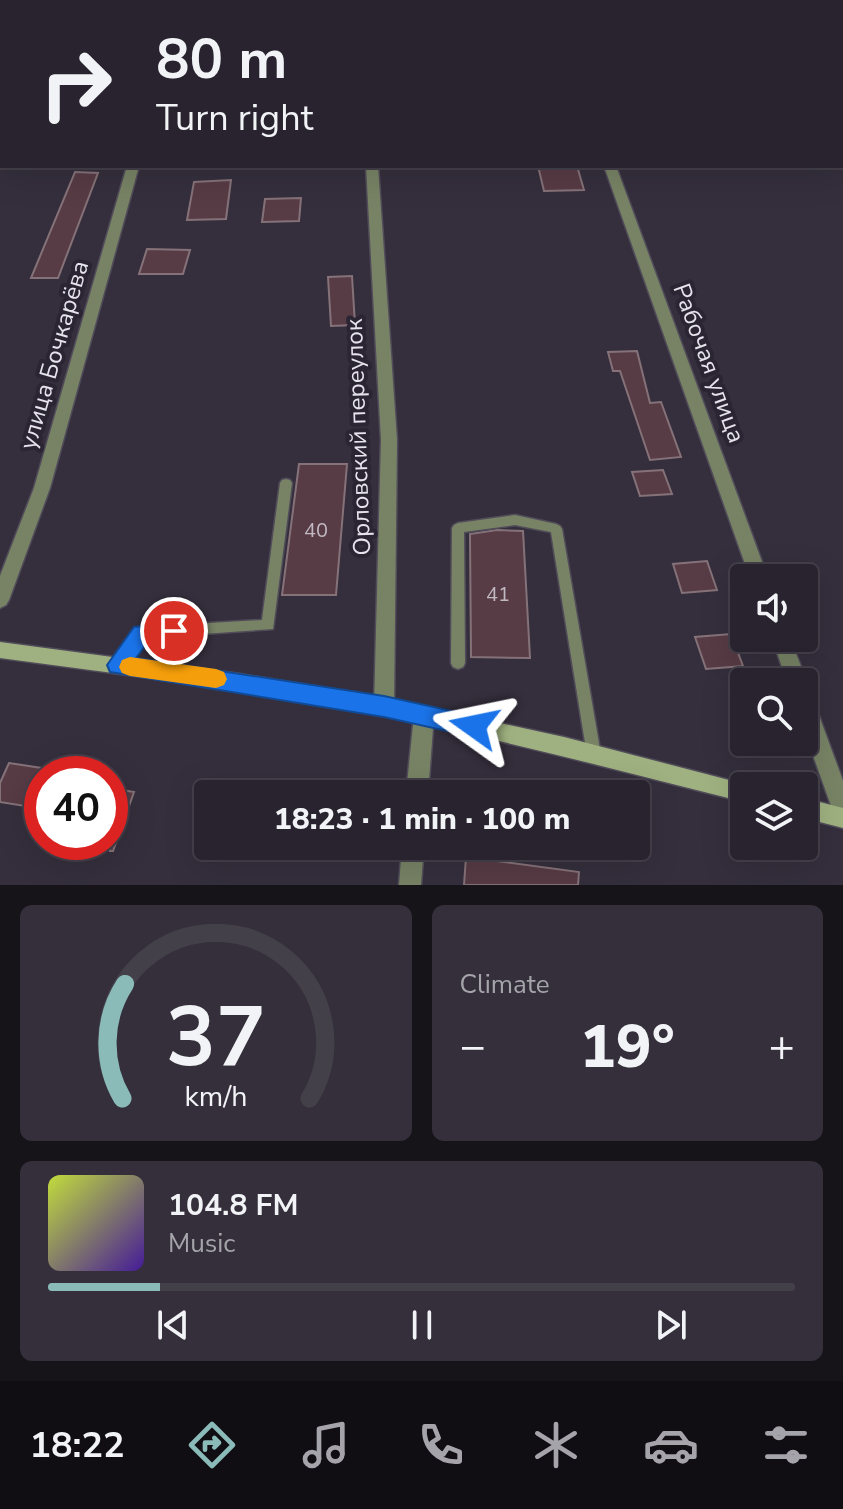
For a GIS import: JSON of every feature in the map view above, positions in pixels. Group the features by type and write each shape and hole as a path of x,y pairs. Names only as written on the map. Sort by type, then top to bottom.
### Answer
{"street":[{"name":"улица Бочкарёва","path":"0,600 42,488 132,168"},
{"name":"Орловский переулок","path":"372,168 389,440 384,707"},
{"name":"Рабочая улица","path":"611,168 754,564"},
{"path":"0,650 118,665 384,707 730,789"},
{"path":"418,780 424,715"},
{"path":"818,741 843,810"},
{"path":"818,812 843,818"},
{"path":"410,885 412,860"}],"lane":[{"path":"118,665 142,633 268,625 286,483"},
{"path":"458,663 458,528 515,520 556,529 594,755"}],"building":[{"path":"538,168 578,168 584,190 544,191"},
{"path":"75,172 98,173 58,278 31,278"},
{"path":"231,180 226,219 187,220 194,182"},
{"path":"301,198 299,221 262,222 265,199"},
{"path":"147,249 190,250 183,274 139,274"},
{"path":"352,276 355,325 331,326 328,277"},
{"path":"637,351 650,403 661,402 681,457 650,460 620,371 613,371 608,352"},
{"path":"299,464 347,464 336,595 282,595"},
{"path":"663,470 672,494 640,496 632,472"},
{"path":"497,530 523,531 530,658 471,657 470,534"},
{"path":"707,561 717,590 682,593 673,564"},
{"path":"730,634 730,652 738,652 743,666 706,669 695,637"},
{"path":"9,763 24,765 24,806 0,802 0,783"},
{"path":"128,791 134,792 128,809"},
{"path":"466,860 489,860 579,872 578,885 464,885"}],"slow traffic":[{"path":"130,667 216,679"}],"route":[{"path":"174,631 142,633 118,665 384,707 474,726"}]}
